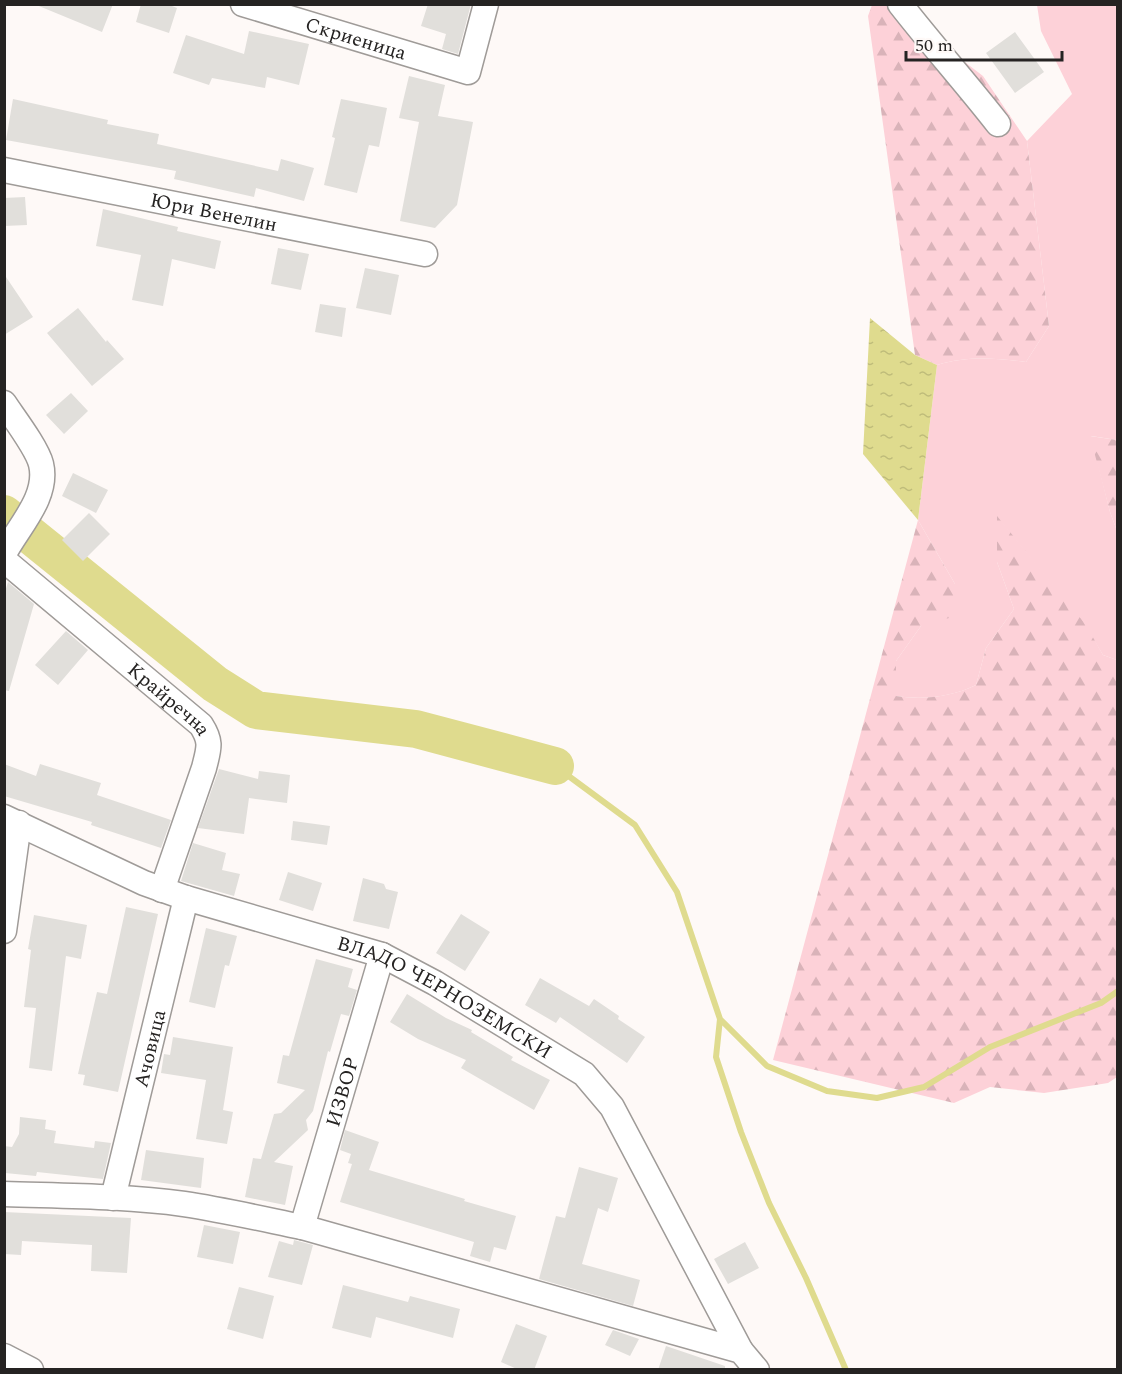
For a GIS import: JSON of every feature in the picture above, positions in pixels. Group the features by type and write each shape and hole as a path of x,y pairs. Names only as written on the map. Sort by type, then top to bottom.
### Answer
{"street":[{"name":"Скриеница","path":"243,4 287,11 468,72 486,4"},
{"path":"900,4 998,124"},
{"name":"Юри Венелин","path":"4,170 425,254"},
{"path":"4,403 41,464 42,483 35,503 5,555"},
{"name":"Крайречна","path":"5,555 201,725 208,737 209,750 204,768 162,890"},
{"path":"4,931 12,820"},
{"name":"ВЛАДО ЧЕРНОЗЕМСКИ","path":"12,820 162,890 382,956 435,983 584,1074 612,1107 741,1351 757,1370"},
{"name":"Ачовица","path":"113,1198 186,898"},
{"name":"ИЗВОР","path":"302,1227 382,956"},
{"path":"4,1194 113,1198 183,1204 302,1227 741,1351"},
{"path":"4,1356 31,1370"}],"green space":[{"path":"872,5 897,5 902,14 983,76 1027,141 1049,326 1026,362 981,359 959,360 937,365 915,355 868,16"},
{"path":"1037,5 1117,5 1117,440 1091,436 1117,531 1117,660 1103,655 1085,625 997,517 997,562 1014,609 986,648 976,685 937,696 917,698 896,696 896,661 955,584 918,520 937,365 959,360 981,359 1026,362 1049,326 1027,141 1072,94 1041,31"},
{"path":"1090,436 1117,440 1117,531 1110,512"},
{"path":"997,516 1086,625 1103,655 1117,660 1117,1077 1108,1083 1044,1093 990,1087 954,1103 773,1060 918,520 955,584 956,616 921,626 896,661 896,696 916,698 947,695 976,685 986,648 1014,609 997,562"}],"water":[{"path":"870,318 915,355 937,365 918,520 863,454"}],"building":[{"path":"34,4 113,4 102,32"},
{"path":"141,4 167,4 177,8 169,33 136,22"},
{"path":"428,4 471,4 458,54 442,49 446,34 421,26"},
{"path":"249,31 309,44 299,85 267,77 265,88 212,78 209,85 173,73 186,35 244,54"},
{"path":"1015,32 1044,72 1015,93 986,53"},
{"path":"409,76 445,85 438,116 473,122 457,205 435,228 400,221 419,122 399,118"},
{"path":"13,99 108,120 107,124 159,134 157,144 278,171 281,159 314,168 304,201 256,188 254,197 174,179 176,171 6,140"},
{"path":"341,99 387,108 379,147 369,145 357,193 324,185"},
{"path":"25,197 27,225 4,226 4,198"},
{"path":"103,209 178,227 177,231 221,241 215,269 172,259 163,306 132,300 141,255 96,246"},
{"path":"278,248 309,254 301,290 271,284"},
{"path":"365,268 399,275 391,315 356,308"},
{"path":"4,274 33,317 4,335"},
{"path":"320,304 346,308 342,337 315,332"},
{"path":"78,308 106,342 107,340 124,359 92,386 47,333"},
{"path":"71,393 88,411 64,434 46,415"},
{"path":"73,473 108,490 96,513 62,496"},
{"path":"89,513 110,534 83,561 62,540"},
{"path":"8,582 34,604 9,691 4,690 4,595"},
{"path":"66,631 88,650 58,685 35,665"},
{"path":"4,764 36,776 40,764 101,783 97,795 171,820 161,848 91,825 92,822 4,796"},
{"path":"219,769 258,779 259,771 290,775 287,803 249,798 244,834 198,828"},
{"path":"293,821 330,826 327,845 291,840"},
{"path":"193,843 226,853 222,870 240,874 234,896 181,881"},
{"path":"288,872 322,883 313,911 279,900"},
{"path":"363,878 384,884 386,889 398,892 389,929 353,921"},
{"path":"126,907 158,914 118,1092 83,1085 85,1075 78,1074 97,992 107,994"},
{"path":"461,914 490,932 465,971 436,953"},
{"path":"34,915 87,925 81,959 66,956 52,1071 29,1068 36,1008 24,1007 31,950 28,949"},
{"path":"206,928 237,936 229,966 225,965 215,1008 189,1002"},
{"path":"316,959 353,969 348,987 357,990 349,1016 341,1014 330,1052 328,1051 313,1111 306,1120 308,1130 274,1162 293,1166 285,1205 245,1197 253,1158 261,1159 274,1114 281,1113 305,1090 277,1083 283,1055 289,1056"},
{"path":"540,978 589,1006 594,999 645,1037 627,1063 560,1017 556,1023 525,1005"},
{"path":"407,994 446,1018 472,1030 471,1032 513,1057 511,1060 550,1080 534,1110 461,1068 466,1060 418,1039 390,1022"},
{"path":"173,1037 233,1047 223,1110 233,1112 227,1144 196,1139 206,1080 161,1073 164,1054 170,1055"},
{"path":"20,1117 46,1120 45,1129 56,1131 54,1143 94,1148 95,1141 111,1143 103,1179 37,1172 36,1176 5,1173 4,1146 12,1147 19,1134"},
{"path":"345,1130 379,1142 369,1170 516,1216 506,1250 494,1247 490,1262 470,1256 474,1242 340,1202 352,1164 348,1163 351,1154 340,1150"},
{"path":"146,1150 204,1158 201,1188 141,1180"},
{"path":"579,1167 618,1178 608,1212 598,1208 582,1264 640,1280 633,1306 539,1279 556,1216 565,1218"},
{"path":"4,1212 131,1218 127,1273 91,1271 92,1245 22,1241 21,1255 4,1254"},
{"path":"204,1225 240,1232 233,1264 197,1257"},
{"path":"294,1240 313,1245 302,1285 268,1277 279,1241 293,1245"},
{"path":"745,1242 759,1268 728,1284 714,1259"},
{"path":"343,1285 408,1302 410,1296 460,1309 453,1338 376,1317 371,1338 332,1328"},
{"path":"239,1287 274,1296 263,1339 227,1329"},
{"path":"516,1324 547,1336 534,1370 519,1370 501,1362"},
{"path":"613,1330 639,1339 630,1356 605,1345"},
{"path":"666,1346 725,1366 725,1370 658,1370"}],"waterway":[{"path":"4,514 215,684 256,710 416,729 555,766"},
{"path":"555,766 635,825 677,892 720,1019 767,1066 827,1091 877,1098 924,1087 990,1047 1101,1003 1118,991"},
{"path":"720,1019 716,1057 741,1132 769,1203 806,1278 846,1370"}]}
